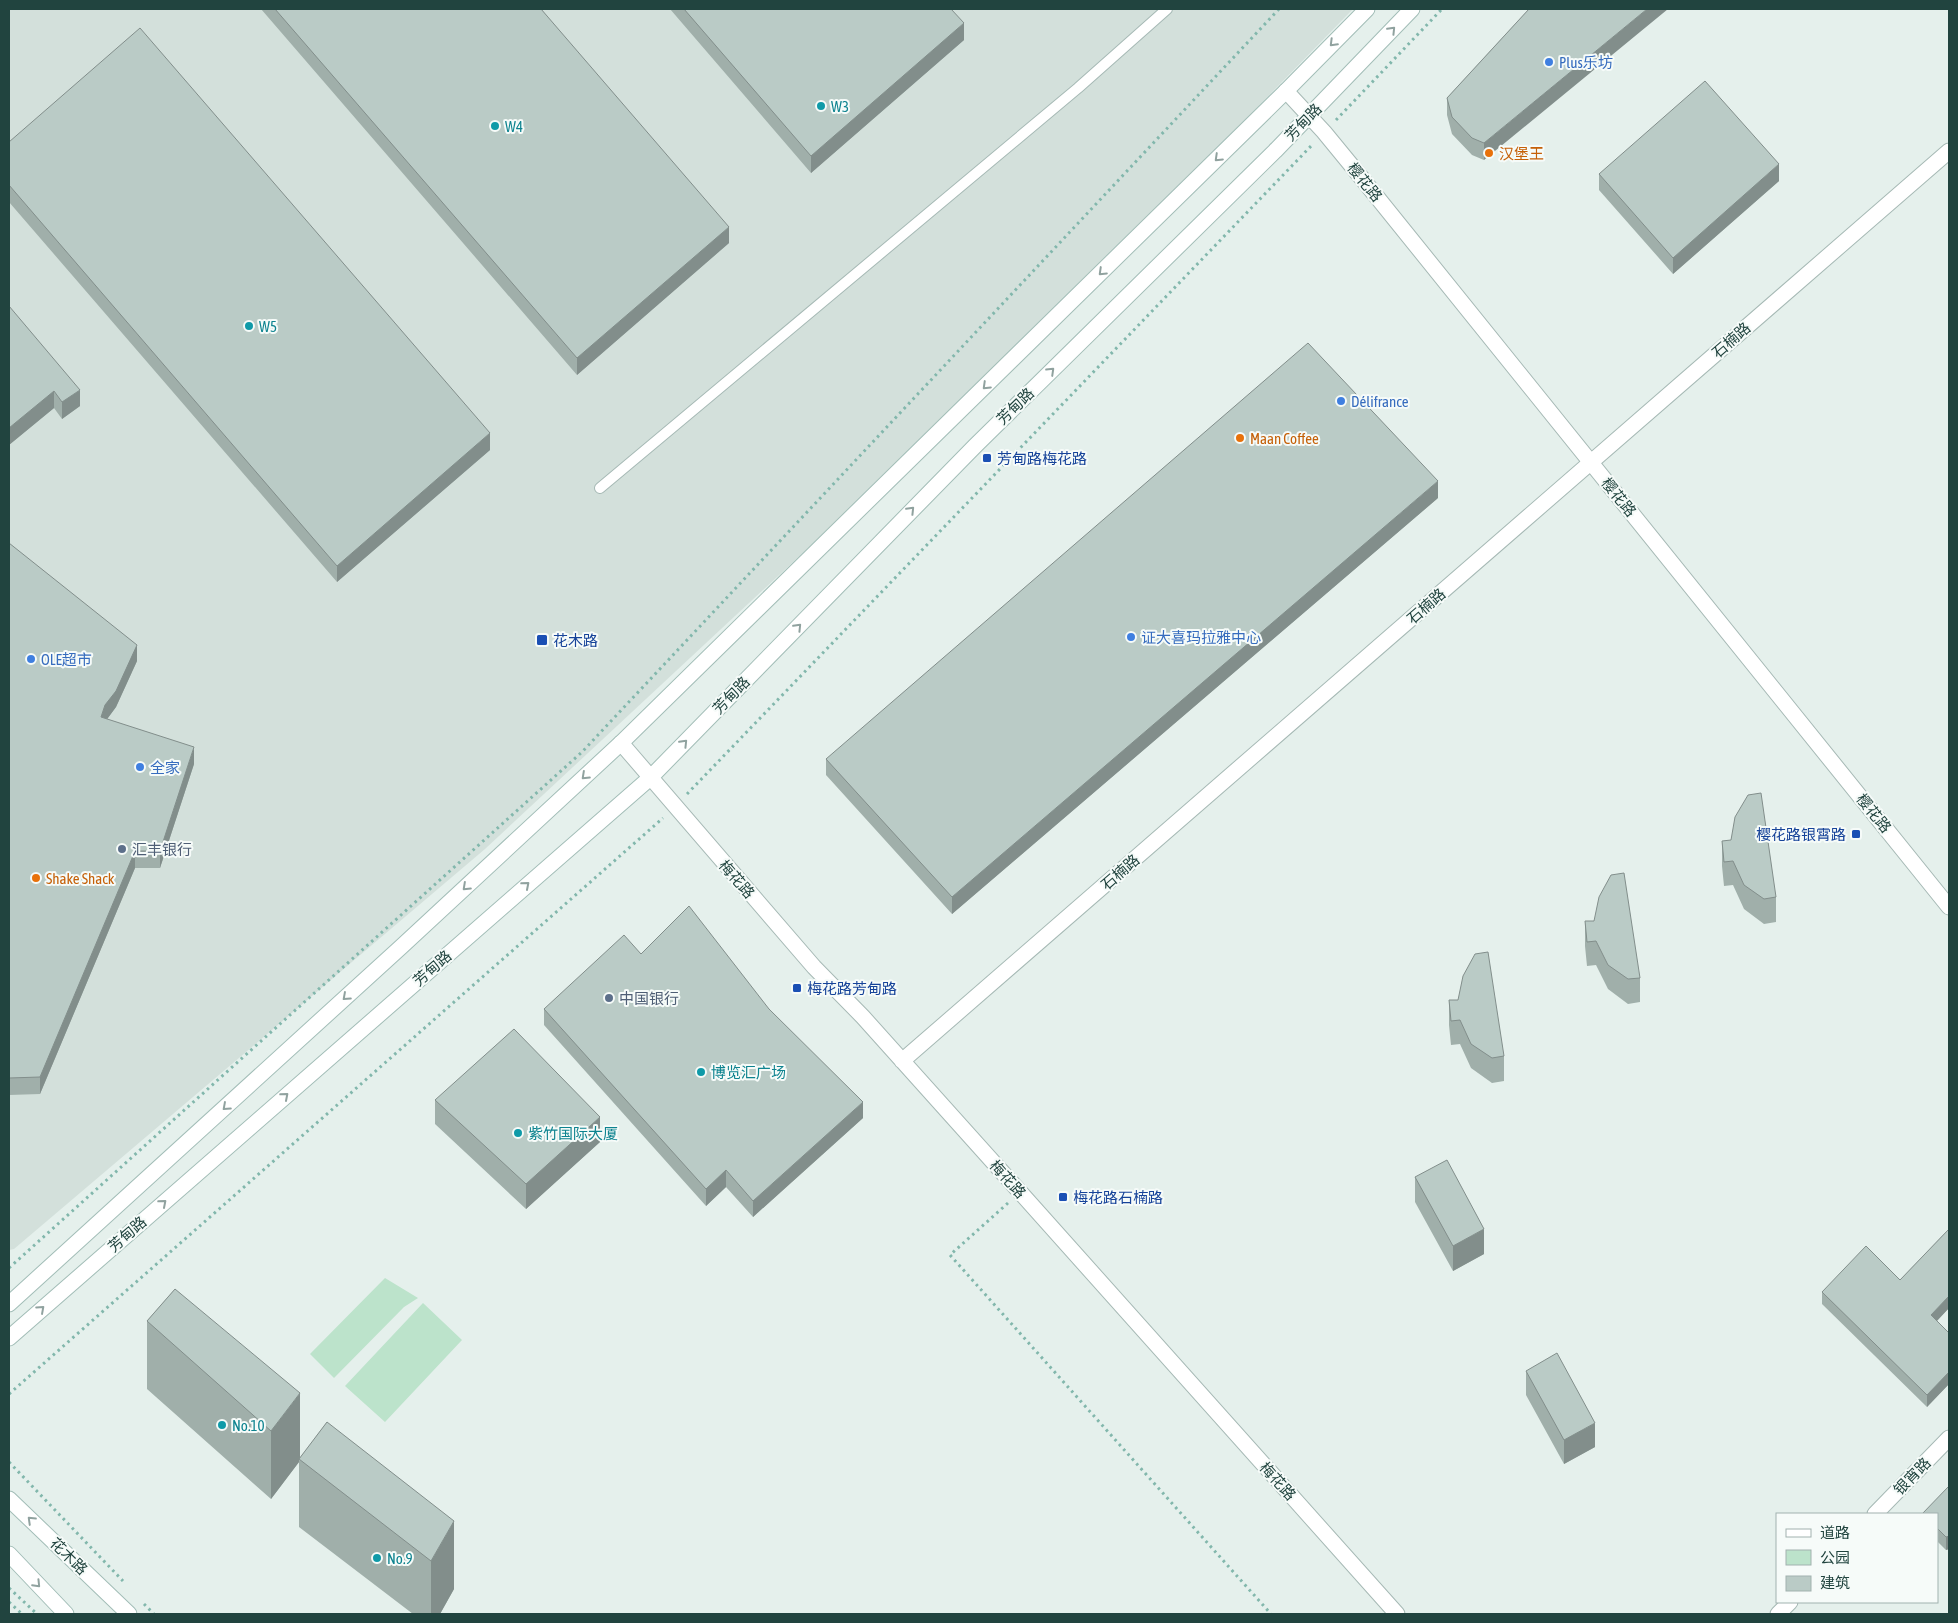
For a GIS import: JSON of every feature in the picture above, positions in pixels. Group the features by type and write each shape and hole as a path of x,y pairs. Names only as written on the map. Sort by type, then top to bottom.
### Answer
{"main road":[{"name":"芳甸路","path":"9,1304 394,954 621,743 1286,91 1367,9"},
{"name":"芳甸路","path":"9,1338 650,778 975,446 1310,116 1412,9"},
{"name":"樱花路","path":"1286,91 1324,132 1949,907"},
{"name":"石楠路","path":"902,1061 1949,151"},
{"name":"梅花路","path":"621,743 814,967 902,1061 1397,1614"},
{"name":"银宵路","path":"1876,1513 1949,1438"},
{"name":"花木路","path":"9,1499 129,1614"},
{"path":"9,1554 66,1614"},
{"path":"1778,1614 1789,1603"}],"lane":[{"path":"600,488 1078,88 1167,9"}],"path":[{"path":"9,1268 582,752 1279,9"},
{"path":"9,1394 675,807 1442,9"},
{"path":"1020,1192 950,1255 1271,1614"},
{"path":"9,1462 128,1586"},
{"path":"9,1588 37,1614"},
{"path":"141,1600 154,1614"},
{"path":"9,1602 22,1614"}],"shaded area":[{"path":"9,9 1353,9 1026,345 485,849 14,1249 9,1250"}],"green space":[{"path":"385,1278 418,1298 404,1307 334,1378 310,1354"},
{"path":"423,1303 462,1340 385,1422 345,1386"}],"building":[{"name":"W4","path":"275,9 541,9 729,227 577,358"},
{"name":"W3","path":"684,9 951,9 964,23 811,156"},
{"name":"Plus乐坊","path":"1529,9 1647,9 1484,143 1472,138 1452,117 1447,98"},
{"name":"W5","path":"140,28 490,433 337,566 9,185 9,142"},
{"path":"1705,81 1779,164 1673,258 1599,174"},
{"path":"9,306 80,390 62,402 54,391 9,428"},
{"name":"证大喜玛拉雅中心","path":"1308,343 1438,481 952,897 826,759"},
{"path":"9,543 137,645 116,691 105,705 101,717 194,747 160,851 135,851 40,1077 9,1078"},
{"path":"1761,793 1776,897 1764,899 1744,885 1733,861 1724,862 1722,841 1731,840 1735,817 1748,795"},
{"path":"1624,873 1640,978 1628,979 1608,965 1596,941 1587,942 1585,921 1594,921 1599,897 1611,875"},
{"name":"博览汇广场","path":"689,906 769,1009 863,1102 753,1201 726,1170 706,1189 544,1009 624,935 641,954"},
{"path":"1488,952 1504,1056 1492,1058 1471,1044 1460,1020 1451,1021 1449,1000 1458,1000 1463,976 1475,954"},
{"name":"紫竹国际大厦","path":"514,1029 600,1117 526,1184 435,1100"},
{"path":"1447,1160 1484,1229 1453,1246 1415,1177"},
{"path":"1949,1229 1949,1296 1931,1315 1949,1333 1949,1372 1927,1395 1822,1292 1866,1246 1900,1280"},
{"path":"175,1289 300,1393 271,1431 147,1321"},
{"path":"1557,1353 1595,1423 1564,1440 1526,1371"},
{"path":"327,1422 454,1521 431,1561 299,1459"},
{"path":"1949,1486 1949,1536 1946,1537 1938,1529 1938,1513 1923,1513"}],"place":[{"name":"Plus乐坊","path":"1549,62"},
{"name":"W3","path":"821,106"},
{"name":"W4","path":"495,126"},
{"name":"汉堡王","path":"1489,153"},
{"name":"W5","path":"249,326"},
{"name":"Délifrance","path":"1341,401"},
{"name":"Maan Coffee","path":"1240,438"},
{"name":"芳甸路梅花路","path":"987,458"},
{"name":"证大喜玛拉雅中心","path":"1131,637"},
{"name":"花木路","path":"542,640"},
{"name":"OLE超市","path":"31,659"},
{"name":"全家","path":"140,767"},
{"name":"樱花路银霄路","path":"1856,834"},
{"name":"汇丰银行","path":"122,849"},
{"name":"Shake Shack","path":"36,878"},
{"name":"梅花路芳甸路","path":"797,988"},
{"name":"中国银行","path":"609,998"},
{"name":"博览汇广场","path":"701,1072"},
{"name":"紫竹国际大厦","path":"518,1133"},
{"name":"梅花路石楠路","path":"1063,1197"},
{"name":"No.10","path":"222,1425"},
{"name":"No.9","path":"377,1558"}]}
